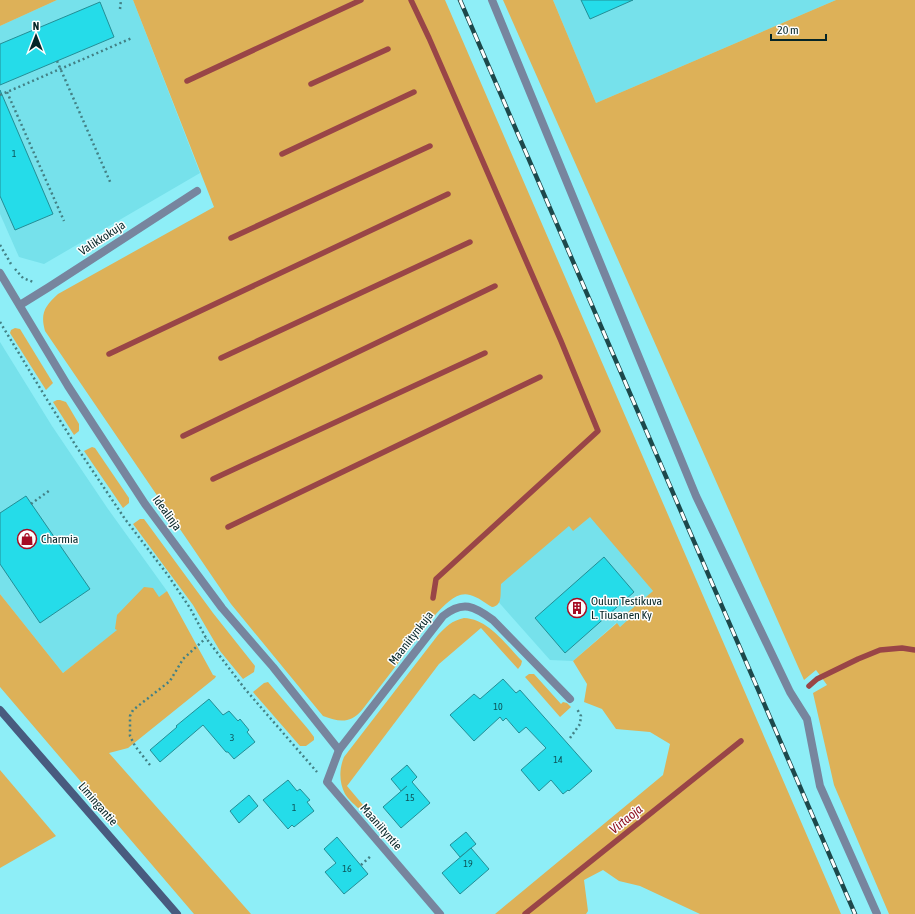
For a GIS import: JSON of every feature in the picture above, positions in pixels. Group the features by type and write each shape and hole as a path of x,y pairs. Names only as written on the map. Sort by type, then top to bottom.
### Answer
{"main road":[{"name":"Limingantie","path":"0,710 177,914"}],"street":[{"path":"492,0 696,496 790,692 807,719 820,786 877,914"},
{"name":"Valikkokuja","path":"20,305 198,190"},
{"name":"Idealinja","path":"0,273 68,386 145,504 222,608 273,667 339,750"},
{"name":"Maaniitynkuja","path":"339,750 443,616 449,611 458,607 465,606 474,608 483,612 493,620 570,699"},
{"path":"326,782 339,750"},
{"name":"Maaniityntie","path":"326,782 440,914"}],"path":[{"path":"120,9 121,0"},
{"path":"0,95 132,38"},
{"path":"57,61 111,184"},
{"path":"8,92 64,221"},
{"path":"0,245 14,269 23,278 49,287"},
{"path":"0,322 76,446 125,519 167,574 190,608 206,638 244,689 326,782"},
{"path":"31,504 50,490"},
{"path":"150,765 135,746 130,736 130,716 133,710 170,681 183,659 206,638"},
{"path":"570,699 581,716 580,724 570,738"}],"shaded area":[{"path":"0,0 57,0 0,26"},
{"path":"57,0 133,0 200,173 44,264 19,257 0,214 0,26"},
{"path":"133,0 445,0 841,914 700,914 640,886 619,881 603,870 584,880 588,911 586,914 495,914 663,775 670,744 650,732 616,729 602,709 584,702 587,684 573,661 617,623 620,627 631,617 627,613 653,591 590,517 573,531 569,526 501,584 500,598 496,606 492,607 476,597 465,594 455,597 447,603 436,614 358,715 349,720 334,720 323,716 231,604 45,331 43,319 47,306 58,294 214,207"},
{"path":"503,0 553,0 596,103 836,0 915,0 915,914 889,914 834,785 813,693 827,685 816,670 804,680"},
{"path":"553,0 836,0 596,103"},
{"path":"15,328 20,329 53,383 46,390 10,333 11,330"},
{"path":"0,342 52,426 108,509 167,591 63,673 0,594"},
{"path":"57,400 66,402 79,424 79,431 74,435 53,402"},
{"path":"92,447 95,448 129,498 129,503 123,508 84,451"},
{"path":"569,482 653,591 628,613 631,617 620,627 616,623 573,661 550,660 495,598 501,575"},
{"path":"140,519 144,519 213,613 255,666 254,672 243,679 220,651 193,605 133,524"},
{"path":"144,587 153,588 159,597 167,591 213,675 216,676 128,748 109,753 251,914 194,914 0,687 0,594 63,673 117,630 115,629 117,615"},
{"path":"464,618 473,619 489,628 522,661 521,665 518,669 481,628 439,664 347,786 363,805 362,807 358,808 349,800 343,789 341,780 341,766 344,757 438,635 452,622"},
{"path":"529,674 534,674 561,704 563,702 567,703 571,707 560,717 525,677"},
{"path":"268,682 314,737 314,740 306,746 300,746 253,692 264,683"},
{"path":"0,770 56,836 0,868"}],"building":[{"path":"581,0 633,0 590,19"},
{"path":"100,2 114,37 0,85 0,44"},
{"path":"0,90 53,214 15,230 0,196"},
{"name":"Charmia","path":"26,496 90,589 40,623 0,564 0,513"},
{"name":"Oulun Testikuva L. Tiusanen Ky","path":"604,557 634,592 565,653 535,618"},
{"path":"503,679 516,693 520,690 592,771 569,791 568,790 563,794 551,780 539,791 521,770 546,748 526,727 519,733 506,718 503,721 500,717 474,741 450,715 474,694 480,699"},
{"path":"209,699 223,715 229,711 238,721 240,719 249,730 247,732 255,742 234,759 203,725 160,762 150,750"},
{"path":"407,765 417,777 412,782 430,803 401,828 383,807 407,786 401,791 391,779"},
{"path":"288,780 297,791 300,789 310,800 307,802 314,811 294,827 292,825 288,829 263,800"},
{"path":"249,795 258,806 239,823 230,811"},
{"path":"466,832 476,844 460,857 450,845"},
{"path":"337,837 368,874 344,894 325,872 336,863 324,849"},
{"path":"471,848 489,869 460,894 442,873"}],"waterway":[{"path":"187,81 361,0"},
{"path":"411,0 561,341 598,431 436,579 433,598"},
{"path":"311,84 388,49"},
{"path":"282,154 414,92"},
{"path":"231,238 430,146"},
{"path":"109,354 448,194"},
{"path":"221,358 470,242"},
{"path":"183,436 495,286"},
{"path":"213,479 485,353"},
{"path":"228,527 540,377"},
{"name":"Virtaoja","path":"809,686 817,679 880,650 902,648 915,650"},
{"name":"Virtaoja","path":"525,914 741,741"}],"railway":[{"path":"460,0 855,914"}],"place":[{"name":"Charmia","path":"27,539"},
{"name":"Oulun Testikuva L. Tiusanen Ky","path":"577,608"}]}
